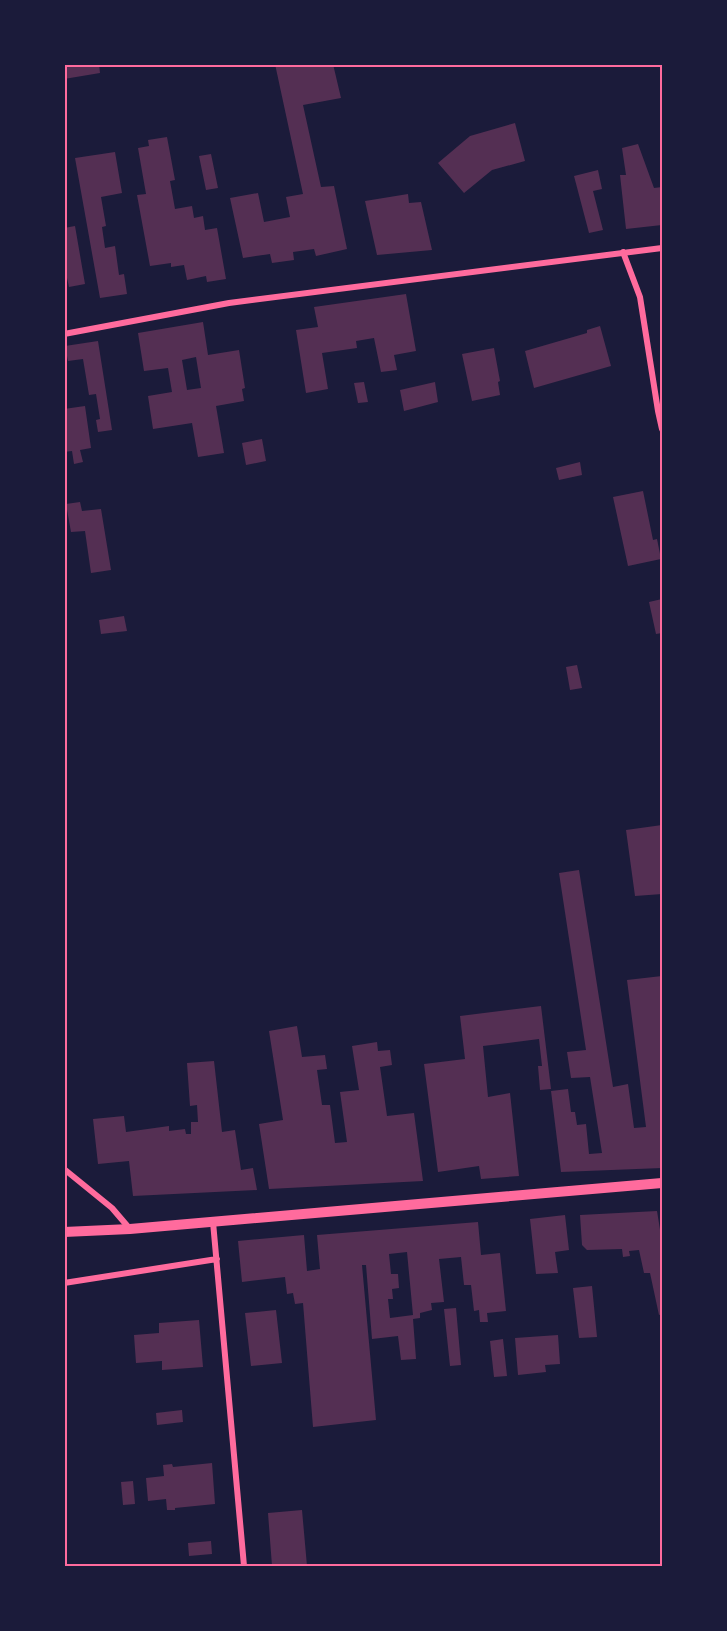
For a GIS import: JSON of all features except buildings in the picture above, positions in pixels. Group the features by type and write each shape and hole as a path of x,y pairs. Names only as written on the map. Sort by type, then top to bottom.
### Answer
{"street":[{"path":"64,334 229,303 663,248"},
{"path":"623,252 640,297 658,411 663,429"},
{"path":"64,1169 111,1208 129,1229"},
{"path":"64,1232 213,1222 663,1182"},
{"path":"213,1222 244,1566"},
{"path":"64,1283 217,1259"}]}
